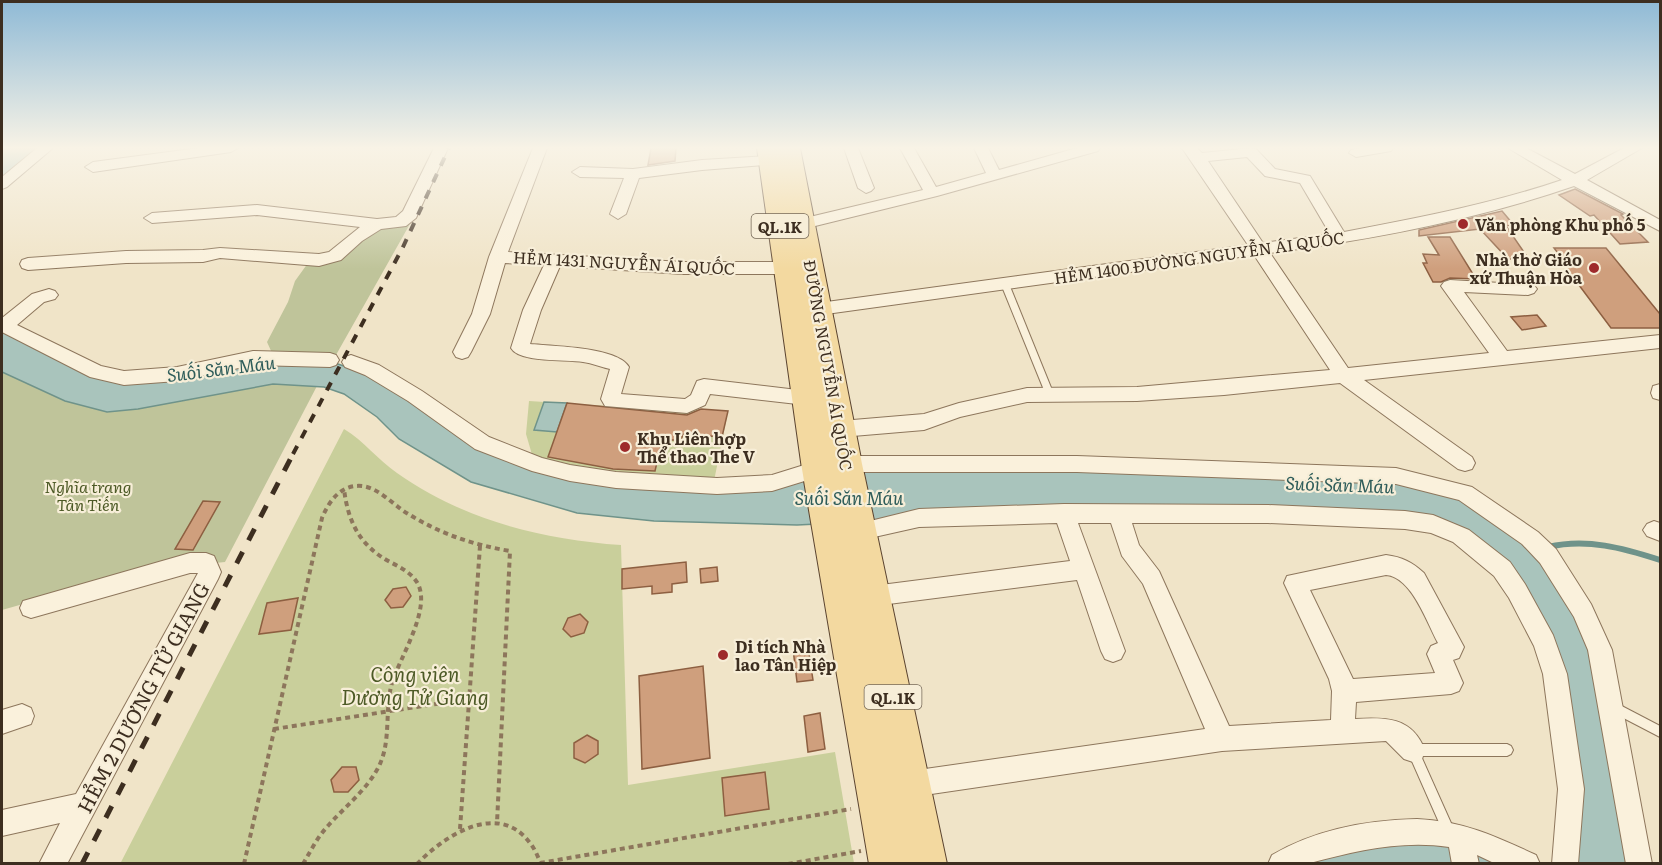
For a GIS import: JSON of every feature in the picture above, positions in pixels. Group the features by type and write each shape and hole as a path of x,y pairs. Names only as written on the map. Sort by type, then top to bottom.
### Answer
{"main road":[{"name":"ĐƯỜNG NGUYỄN ÁI QUỐC","path":"779,188 786,268 806,310 841,429 832,467"},
{"name":"ĐƯỜNG NGUYỄN ÁI QUỐC","path":"790,188 803,224 806,398 832,467 845,534 876,857"},
{"name":"ĐƯỜNG NGUYỄN ÁI QUỐC","path":"845,534 873,596 927,864"}],"street":[{"path":"152,218 257,210 377,224 400,222 411,214 423,188"},
{"path":"462,351 481,314 497,257 524,188"},
{"path":"618,214 628,188"},
{"path":"929,188 932,193"},
{"path":"803,224 948,188"},
{"path":"1217,188 1343,375 1465,463"},
{"path":"1311,188 1340,238"},
{"name":"HẺM 1400 ĐƯỜNG NGUYỄN ÁI QUỐC","path":"806,310 1340,238 1498,204 1550,188"},
{"path":"1588,188 1660,226"},
{"path":"28,264 220,253 319,260 335,256 356,237 377,224"},
{"name":"HẺM 1431 NGUYỄN ÁI QUỐC","path":"497,257 674,268 786,268"},
{"path":"555,259 532,310 520,348 583,355 618,365 620,367 610,399 612,401 687,406 698,400 704,386 806,398"},
{"path":"1502,358 1450,286 1528,289"},
{"path":"49,295 38,298 3,326 97,372 124,378 177,374 253,358 330,360"},
{"path":"841,429 924,422 959,410 1015,396 1137,394 1224,388 1502,358 1659,345"},
{"path":"351,362 372,370 415,396 482,443 538,465 570,473 616,480 717,486 772,483 832,467 1077,464 1396,476 1465,493 1530,538 1548,556 1583,611 1600,651 1612,705 1639,864"},
{"path":"1064,513 1113,651"},
{"path":"845,534 919,518 1118,513 1268,514 1405,520 1433,524 1461,536 1502,569 1517,591 1545,643 1555,674 1571,789 1565,864"},
{"path":"1118,513 1131,549 1152,578 1222,739"},
{"name":"HẺM 2 DƯƠNG TỬ GIANG","path":"31,608 190,563 206,563 210,572 52,864"},
{"path":"1343,730 1344,691 1341,678 1295,583 1386,565 1403,569 1416,580 1452,647 1451,650 1439,654 1451,683 1344,691"},
{"path":"873,596 1084,569"},
{"path":"911,784 1222,739 1343,730 1389,729 1413,750"},
{"path":"2,823 84,805"},
{"path":"1281,864 1290,857 1326,843 1367,835 1404,832 1455,835 1527,864"},
{"path":"1455,835 1466,864"}],"lane":[{"path":"1005,284 1050,395"},
{"path":"1612,705 1660,732"},
{"path":"1455,835 1413,750 1507,750"}],"path":[{"path":"244,864 322,518 332,498 344,489 358,486 371,488 408,514 436,529 480,546 510,551 497,824"},
{"path":"303,864 322,833 357,798 374,776 384,751 387,712 397,669 422,609 422,592 408,571 379,556 364,544 351,521 344,489"},
{"path":"460,829 480,546"},
{"path":"274,729 469,699"},
{"path":"417,864 440,840 460,829 482,823 509,826 525,837 537,853 541,863 856,808"},
{"path":"788,864 876,857"}],"green space":[{"path":"415,215 336,355 272,353 267,342 288,302 295,281 308,263 374,229"},
{"name":"Nghĩa trang Tân Tiến","path":"2,372 65,401 107,412 273,384 317,386 225,562 215,563 192,556 2,610"},
{"name":"Khu Liên hợp Thể thao The V","path":"529,401 687,411 695,409 728,411 714,481 612,474 533,458 526,434"},
{"name":"Công viên Dương Tử Giang","path":"344,429 397,473 449,503 476,515 561,538 621,545 628,785 835,752 854,863 120,864"}],"water":[{"name":"Suối Săn Máu","path":"2,331 93,377 235,365 338,364 370,375 478,448 607,484 848,472 1053,469 1398,481 1463,497 1534,548 1592,647 1630,863 1575,863 1580,792 1525,594 1432,519 878,521 797,525 654,521 577,513 471,482 399,439 377,417 344,394 324,387 273,384 138,409 107,412 65,401 2,372"},
{"path":"544,402 567,403 557,432 534,430"},
{"path":"1452,842 1508,864 1299,864 1362,845"}],"building":[{"path":"1575,189 1623,214 1621,215 1648,242 1620,244 1594,215 1590,216 1559,195"},
{"path":"1502,211 1513,224 1506,226 1528,258 1508,259 1480,229 1419,236 1419,230"},
{"path":"1428,237 1450,237 1476,279 1450,278 1441,282 1433,282 1423,263 1427,263 1423,254 1439,255"},
{"path":"1554,248 1606,248 1660,314 1660,328 1611,328 1558,257 1561,257"},
{"path":"1537,315 1546,326 1522,330 1511,317"},
{"name":"Khu Liên hợp Thể thao The V","path":"567,403 687,415 701,409 728,411 722,437 683,434 681,440 670,440 669,446 661,445 655,471 613,469 548,457"},
{"path":"203,501 220,502 193,550 175,549"},
{"path":"686,562 687,582 672,584 672,592 652,594 652,586 622,589 622,569"},
{"path":"717,567 718,581 701,583 700,569"},
{"path":"406,587 411,596 403,607 391,608 385,600 393,589"},
{"path":"298,598 291,630 259,634 267,603"},
{"path":"580,614 588,622 584,633 571,637 563,629 568,618"},
{"path":"808,647 813,680 797,682 793,649"},
{"path":"703,666 710,758 642,769 639,676"},
{"path":"820,713 825,749 808,752 804,716"},
{"path":"587,735 598,741 598,754 585,763 574,758 574,743"},
{"path":"342,767 356,767 359,780 348,792 334,792 331,780"},
{"path":"765,772 769,809 725,816 722,778"}],"waterway":[{"path":"1548,547 1562,544 1591,544 1619,548 1660,560"}],"railway":[{"path":"293,454 403,247 430,188"},
{"path":"82,864 294,452"}],"place":[{"name":"Văn phòng Khu phố 5","path":"1463,224"},
{"name":"Nhà thờ Giáo xứ Thuận Hòa","path":"1594,268"},
{"name":"Khu Liên hợp Thể thao The V","path":"625,447"},
{"name":"Di tích Nhà lao Tân Hiệp","path":"723,655"}]}
